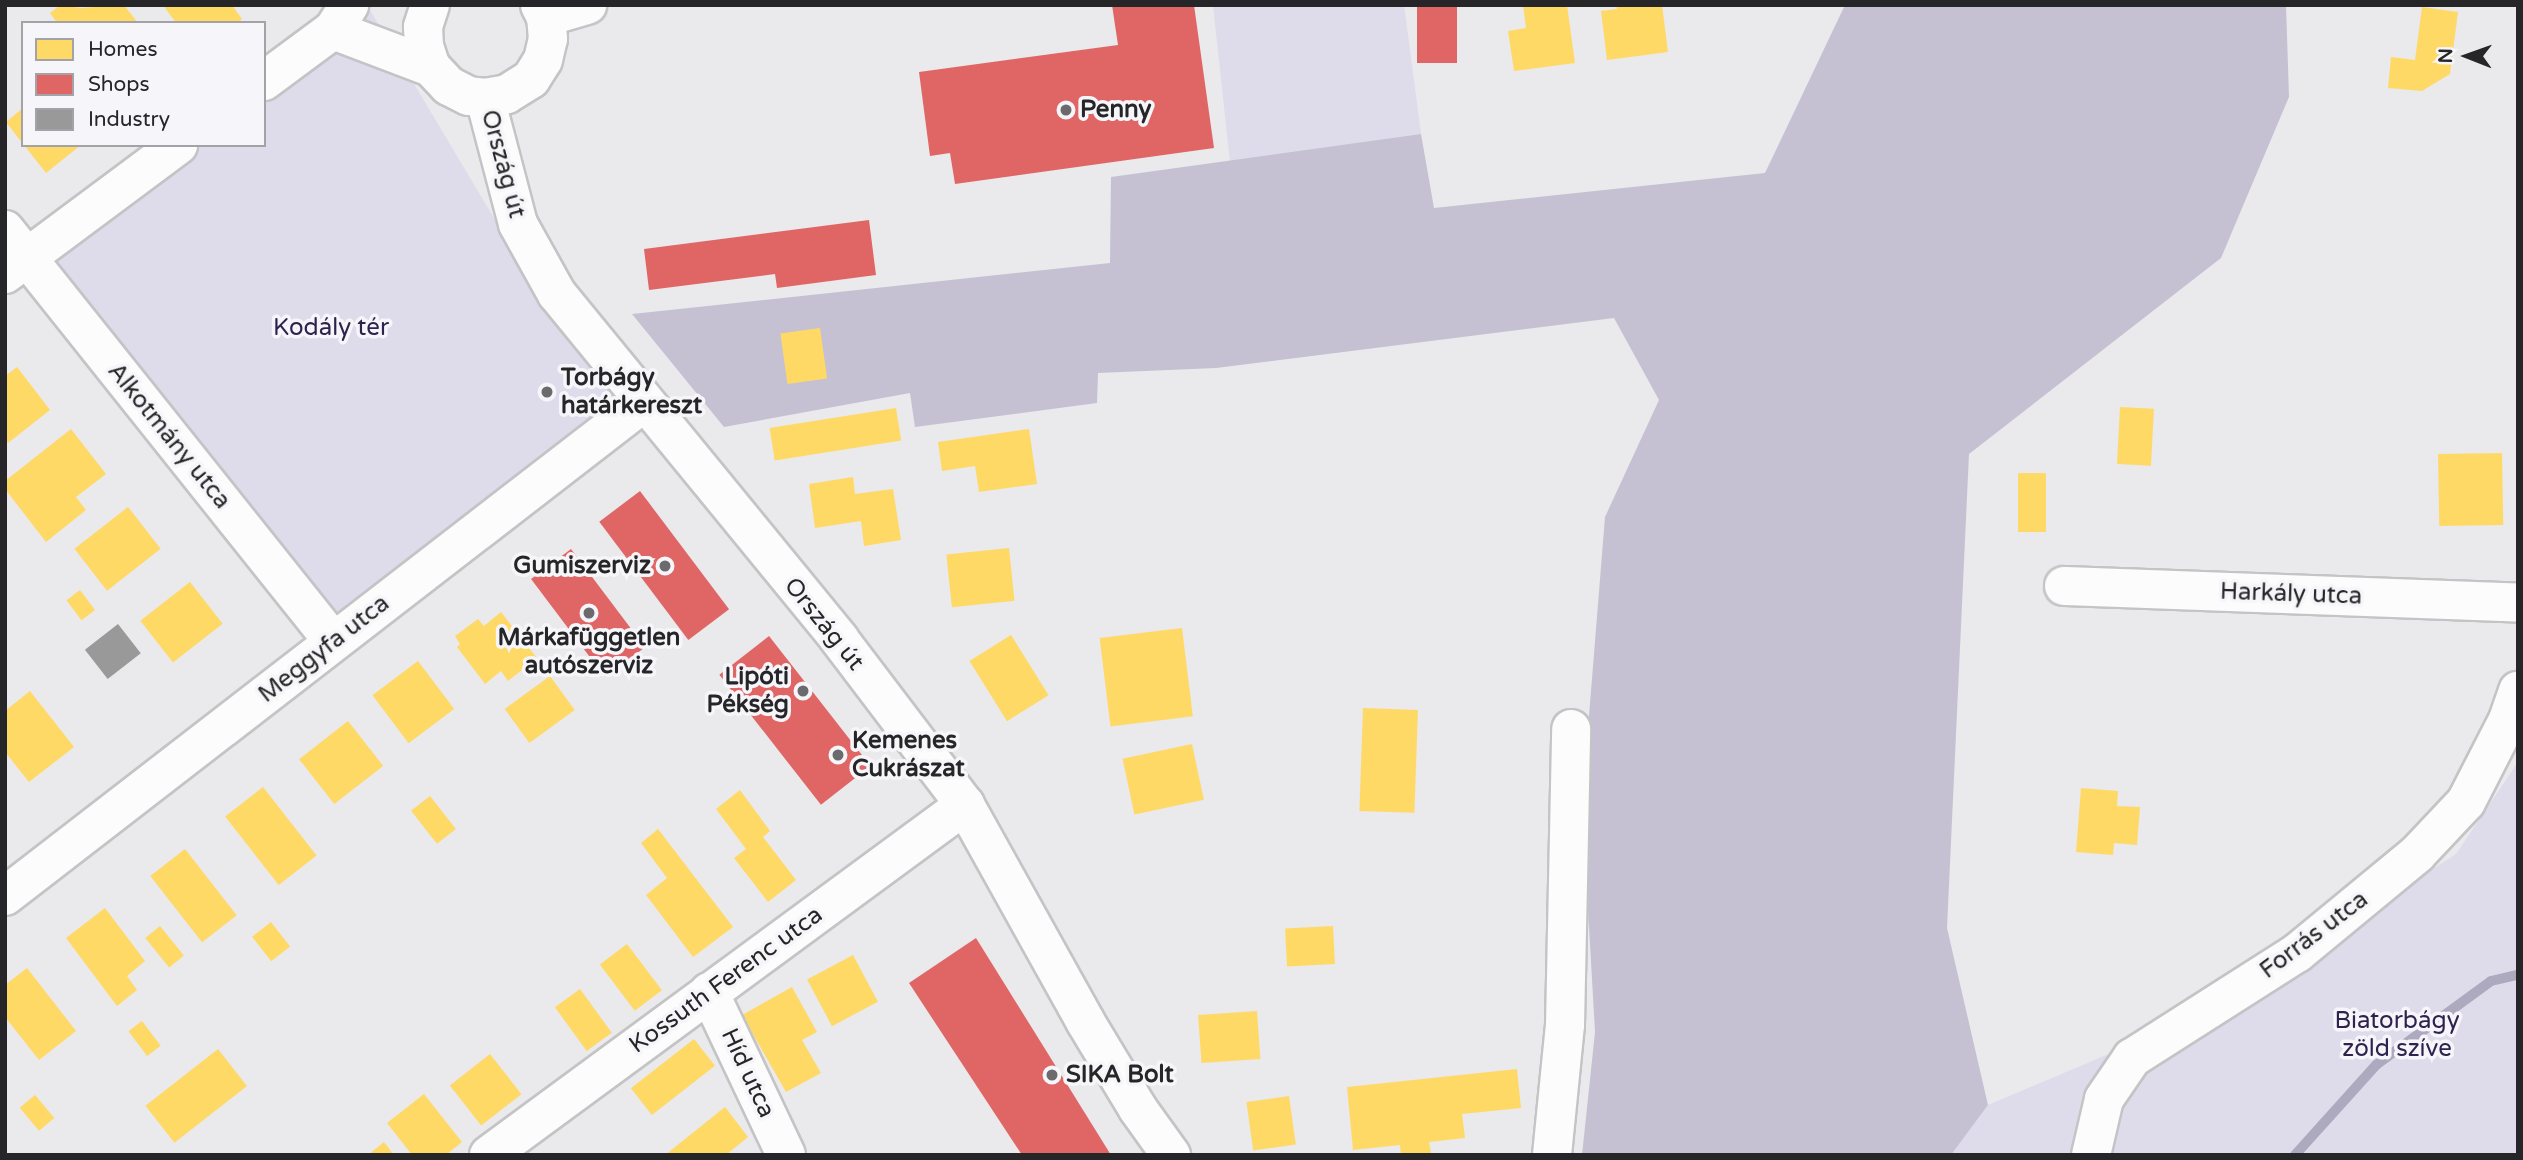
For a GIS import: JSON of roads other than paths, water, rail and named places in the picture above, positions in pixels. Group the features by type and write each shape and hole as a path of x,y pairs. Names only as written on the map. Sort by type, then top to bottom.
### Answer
{"street":[{"path":"430,5 423,27 424,46 431,67"},
{"path":"266,79 341,18 431,67 449,86 469,96 485,98 506,94 531,79 543,60 548,39 543,11 587,5"},
{"name":"Ország út","path":"485,98 518,224 557,294 839,639 965,805 1092,1032 1138,1109 1171,1155"},
{"path":"12,254 175,147"},
{"name":"Alkotmány utca","path":"12,254 333,641"},
{"name":"Meggyfa utca","path":"5,895 643,402"},
{"name":"Harkály utca","path":"2064,586 2518,603"},
{"name":"Forrás utca","path":"2091,1155 2090,1145 2104,1099 2132,1058 2297,953 2417,854 2466,802 2508,720 2518,691"},
{"path":"1552,1155 1565,1024 1571,729"},
{"name":"Kossuth Ferenc utca","path":"489,1155 965,805"},
{"name":"Híd utca","path":"709,992 786,1155"}],"waterway":[{"path":"2295,1155 2376,1065 2491,981 2518,975"}],"place":[{"name":"Penny","path":"1066,110"},
{"name":"Torbágy határkereszt","path":"547,392"},
{"name":"Gumiszerviz","path":"665,566"},
{"name":"Márkafüggetlen autószerviz","path":"589,613"},
{"name":"Lipóti Pékség","path":"803,691"},
{"name":"Kemenes Cukrászat","path":"838,755"},
{"name":"SIKA Bolt","path":"1052,1075"}],"park label":[{"name":"Kodály tér","path":"331,328"},
{"name":"Biatorbágy zöld szíve","path":"2397,1035"}]}
